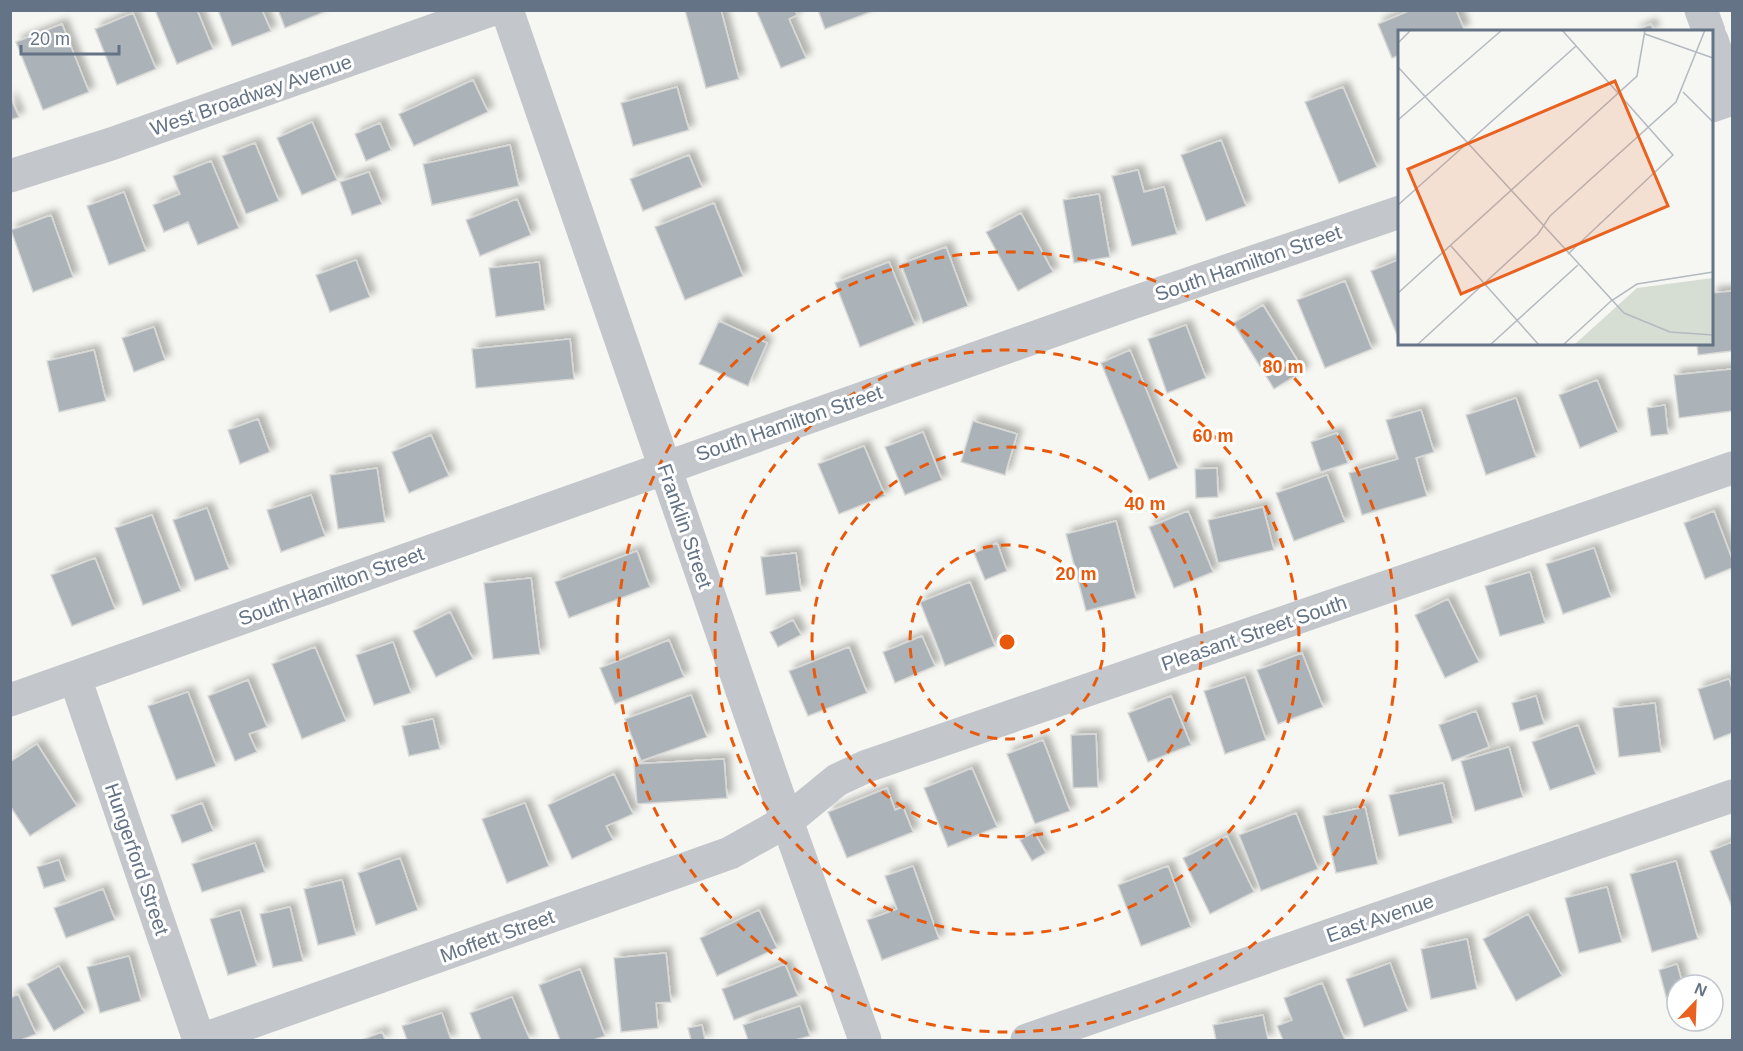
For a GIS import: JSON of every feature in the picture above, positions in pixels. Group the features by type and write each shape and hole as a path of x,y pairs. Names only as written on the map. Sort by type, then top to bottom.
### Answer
{"street":[{"name":"West Broadway Avenue","path":"10,176 111,144 491,10"},
{"name":"Franklin Street","path":"507,10 865,1041"},
{"path":"1701,10 1708,30"},
{"path":"1713,42 1732,99 1713,106"},
{"name":"South Hamilton Street","path":"10,700 1126,304 1398,213"},
{"name":"Pleasant Street South","path":"787,820 837,780 867,766 1732,468"},
{"name":"Hungerford Street","path":"75,678 200,1041"},
{"name":"East Avenue","path":"1027,1041 1732,796"},
{"name":"Moffett Street","path":"200,1041 730,853 787,820"}],"building":[{"path":"155,10 197,10 213,49 177,64"},
{"path":"218,10 262,10 271,31 232,46"},
{"path":"278,10 324,10 324,12 285,28"},
{"path":"685,10 721,10 739,79 706,88"},
{"path":"756,10 795,10 797,15 789,19 806,58 781,68"},
{"path":"818,10 876,10 825,29"},
{"path":"1411,10 1456,10 1464,29 1398,30 1398,56 1392,58 1378,24"},
{"path":"133,13 156,69 117,85 95,29"},
{"path":"62,24 89,92 43,110 16,42"},
{"path":"1651,24 1653,30 1638,30"},
{"path":"473,80 488,112 414,146 399,114"},
{"path":"677,87 689,130 633,146 621,103"},
{"path":"1343,87 1377,167 1339,183 1305,102"},
{"path":"10,97 19,117 10,120"},
{"path":"312,122 337,180 302,195 277,138"},
{"path":"380,123 391,150 366,161 355,134"},
{"path":"1221,140 1246,206 1206,221 1181,155"},
{"path":"255,143 279,201 246,214 222,156"},
{"path":"510,145 519,186 432,205 423,164"},
{"path":"689,155 702,187 643,211 630,179"},
{"path":"211,161 239,228 198,245 188,222 164,232 153,205 180,194 173,176"},
{"path":"1138,170 1144,192 1164,187 1177,234 1132,246 1112,176"},
{"path":"369,172 382,204 352,215 340,182"},
{"path":"124,192 146,251 109,265 87,206"},
{"path":"1099,194 1110,257 1074,263 1063,200"},
{"path":"517,199 531,235 480,256 466,220"},
{"path":"714,203 743,276 685,300 655,227"},
{"path":"1021,213 1053,272 1018,291 986,232"},
{"path":"51,215 73,277 33,292 11,230"},
{"path":"946,247 968,306 923,323 901,264"},
{"path":"356,260 370,297 330,312 316,275"},
{"path":"1398,260 1398,338 1371,271"},
{"path":"539,262 545,310 496,317 489,268"},
{"path":"889,262 915,325 860,347 835,283"},
{"path":"1345,281 1372,349 1325,368 1297,300"},
{"path":"1732,291 1732,351 1698,355 1697,345 1713,345 1713,293"},
{"path":"1263,305 1304,371 1274,389 1233,323"},
{"path":"719,321 767,343 748,386 699,364"},
{"path":"1186,325 1206,378 1167,393 1148,339"},
{"path":"154,327 165,360 134,372 122,338"},
{"path":"570,339 574,379 476,388 472,349"},
{"path":"94,350 106,401 59,412 47,361"},
{"path":"1130,350 1178,468 1149,480 1101,363"},
{"path":"1732,369 1732,411 1679,418 1674,375"},
{"path":"1597,380 1618,432 1580,448 1559,395"},
{"path":"1516,398 1536,457 1486,475 1466,415"},
{"path":"1665,405 1668,434 1651,436 1647,408"},
{"path":"1421,410 1434,452 1416,458 1427,496 1362,515 1349,473 1398,459 1386,420"},
{"path":"258,419 270,452 240,464 228,430"},
{"path":"973,421 1017,434 1005,475 961,462"},
{"path":"923,432 942,480 905,495 885,447"},
{"path":"1337,433 1348,463 1321,472 1311,442"},
{"path":"431,435 449,476 409,493 392,452"},
{"path":"864,446 885,496 839,514 818,464"},
{"path":"377,468 385,522 338,529 330,475"},
{"path":"1217,468 1218,497 1196,498 1195,469"},
{"path":"1327,475 1345,522 1294,541 1276,493"},
{"path":"311,495 325,536 281,552 267,510"},
{"path":"1263,507 1274,550 1218,563 1208,520"},
{"path":"207,508 229,569 195,581 173,520"},
{"path":"1188,511 1213,572 1174,588 1149,527"},
{"path":"1714,511 1732,559 1732,568 1705,579 1684,523"},
{"path":"152,515 181,591 143,605 115,528"},
{"path":"1116,521 1136,598 1086,611 1066,534"},
{"path":"997,543 1007,571 985,580 974,553"},
{"path":"1594,548 1611,597 1563,614 1546,564"},
{"path":"637,551 650,587 569,618 555,582"},
{"path":"796,553 801,591 766,595 761,557"},
{"path":"95,558 115,609 72,626 51,575"},
{"path":"1530,572 1545,623 1500,636 1485,586"},
{"path":"531,578 540,654 493,659 484,583"},
{"path":"970,582 995,646 945,666 920,602"},
{"path":"1448,599 1479,662 1445,678 1415,615"},
{"path":"450,612 473,659 436,677 413,631"},
{"path":"793,620 801,635 778,647 770,632"},
{"path":"922,636 935,666 895,683 883,652"},
{"path":"669,640 684,677 615,704 600,668"},
{"path":"393,642 411,693 374,705 356,655"},
{"path":"315,647 346,721 302,739 272,664"},
{"path":"849,647 867,693 808,716 789,671"},
{"path":"1302,653 1323,707 1278,724 1257,670"},
{"path":"1245,677 1266,740 1225,754 1204,691"},
{"path":"1729,679 1732,689 1732,733 1714,740 1698,689"},
{"path":"248,680 267,727 249,734 257,752 235,761 208,696"},
{"path":"188,692 216,766 176,780 148,706"},
{"path":"691,695 707,737 641,761 625,719"},
{"path":"1171,696 1191,745 1148,762 1128,713"},
{"path":"1536,696 1544,724 1520,731 1512,703"},
{"path":"1655,703 1661,752 1619,757 1613,708"},
{"path":"1476,711 1489,747 1452,761 1439,725"},
{"path":"433,719 440,749 409,756 402,726"},
{"path":"1578,725 1596,774 1550,790 1532,742"},
{"path":"1096,734 1098,787 1073,788 1071,735"},
{"path":"1043,740 1070,811 1035,824 1007,754"},
{"path":"37,744 77,806 30,836 10,806 10,762"},
{"path":"1509,747 1523,797 1475,811 1461,761"},
{"path":"724,759 727,798 637,804 634,764"},
{"path":"972,768 997,827 948,847 924,788"},
{"path":"614,774 633,814 606,826 613,840 572,859 548,805"},
{"path":"1443,783 1453,823 1399,836 1389,795"},
{"path":"887,788 895,810 903,807 913,832 847,858 828,812"},
{"path":"202,803 213,831 182,843 171,815"},
{"path":"525,803 549,866 507,883 482,819"},
{"path":"1365,807 1378,864 1336,873 1323,816"},
{"path":"1296,813 1318,869 1261,891 1239,835"},
{"path":"1034,832 1046,853 1032,861 1020,840"},
{"path":"1227,836 1254,892 1210,914 1183,858"},
{"path":"1732,842 1732,907 1710,851"},
{"path":"255,843 265,872 202,892 192,864"},
{"path":"400,858 418,910 376,925 358,873"},
{"path":"59,860 66,881 44,888 37,867"},
{"path":"1676,861 1698,939 1652,952 1630,874"},
{"path":"913,866 939,939 882,960 867,920 897,909 885,876"},
{"path":"1168,866 1191,927 1141,946 1118,885"},
{"path":"342,880 356,935 318,945 304,889"},
{"path":"1607,887 1622,942 1579,953 1565,898"},
{"path":"103,889 115,920 66,938 54,908"},
{"path":"290,907 303,961 273,967 260,914"},
{"path":"240,910 257,966 228,975 210,919"},
{"path":"759,910 777,948 717,976 700,938"},
{"path":"1528,914 1562,976 1516,1001 1483,939"},
{"path":"1467,939 1477,989 1431,999 1421,949"},
{"path":"666,953 671,1002 656,1003 658,1028 621,1032 614,958"},
{"path":"129,956 141,1001 100,1013 87,967"},
{"path":"1390,963 1408,1011 1364,1027 1346,979"},
{"path":"785,964 798,996 734,1020 722,989"},
{"path":"1677,964 1680,973 1665,973 1665,993 1659,970"},
{"path":"59,966 85,1013 54,1031 27,984"},
{"path":"580,969 605,1036 593,1040 560,1040 539,985"},
{"path":"1322,983 1345,1040 1283,1040 1277,1026 1292,1020 1284,998"},
{"path":"18,994 36,1034 21,1040 10,1040 10,998"},
{"path":"512,997 530,1040 481,1040 470,1013"},
{"path":"800,1006 810,1036 795,1040 748,1040 743,1025"},
{"path":"442,1013 451,1040 407,1040 402,1026"},
{"path":"1263,1015 1268,1040 1216,1040 1213,1025"},
{"path":"702,1025 705,1040 691,1040 688,1028"},
{"path":"382,1032 385,1040 362,1040"}]}
